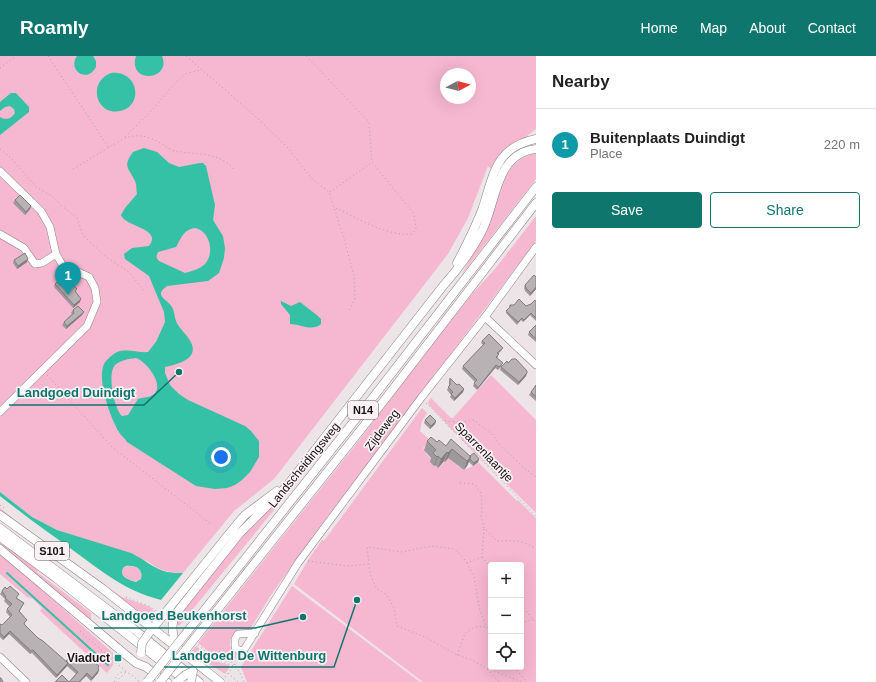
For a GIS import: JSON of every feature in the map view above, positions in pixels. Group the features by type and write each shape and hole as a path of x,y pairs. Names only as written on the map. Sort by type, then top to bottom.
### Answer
{"main road":[{"name":"N14","path":"443,286 470,238 498,165 507,152 514,146 536,139"},
{"name":"N14","path":"176,648 172,626 174,617 178,611 240,533 278,497 443,286 463,263 481,233 490,212 500,179 506,167 518,154 536,149"},
{"name":"Landscheidingsweg","path":"147,682 378,391 536,187"},
{"name":"Landscheidingsweg","path":"162,681 196,641 533,211 536,203"},
{"name":"N14","path":"146,667 141,653 142,643 150,631 245,515 284,485 298,471"},
{"name":"S101","path":"3,512 103,589 137,617 150,631"},
{"name":"S101","path":"0,528 42,564"},
{"name":"S101","path":"0,537 42,564"},
{"name":"S101","path":"0,549 136,663 146,667"},
{"path":"42,564 135,630 193,677"},
{"path":"150,631 176,648 207,672 222,680"},
{"path":"186,656 193,677"},
{"path":"146,667 162,681"},
{"path":"177,682 185,675 193,677 207,672"}],"street":[{"path":"0,171 41,211 50,227 56,254 66,271 78,272 89,277 95,288 97,302 87,326 0,412"},
{"path":"0,234 24,248 35,264 42,262 56,254"},
{"name":"Zijdeweg","path":"243,652 300,560 421,398 534,256 536,247"},
{"path":"485,317 536,365"},
{"path":"243,652 235,647 235,639 238,634 255,633"},
{"path":"0,657 26,682"}],"path":[{"path":"0,68 16,56"},
{"path":"48,56 109,148"},
{"path":"186,56 253,114 288,148 312,179 329,192 354,276 355,299 348,312"},
{"path":"306,56 370,122 372,162 414,214 416,229 412,234 402,235 372,226 335,208"},
{"path":"123,139 151,112 178,80 185,74 201,69"},
{"path":"73,170 123,139 130,136 144,136 154,139 174,151 219,158 231,166 235,172"},
{"path":"0,149 13,160 36,187 52,196 77,218 83,235 106,257 130,273 145,292"},
{"path":"329,192 372,162"},
{"path":"43,370 112,446 211,524"},
{"name":"Sparrenlaantje","path":"421,398 536,516"},
{"path":"444,421 462,422 474,420 493,435 501,446 536,477"},
{"path":"460,483 474,484 481,493 481,516 484,528 482,557 488,564"},
{"path":"0,505 3,512"},
{"path":"484,528 497,541 518,540 536,549"},
{"path":"488,629 480,611 474,577 467,563 454,549 431,546 402,552 367,547 370,574 377,589 387,595 394,608 397,626 425,637 457,655 472,660 486,668 522,682"},
{"path":"467,563 482,557"},
{"path":"300,560 348,566 369,564"},
{"path":"122,595 151,607 162,616"},
{"path":"524,609 536,623"},
{"path":"524,622 536,618"},
{"path":"457,655 465,633 475,627 486,626"},
{"path":"80,631 140,682"},
{"path":"196,641 215,659 234,666 240,672 244,682"},
{"path":"222,680 243,652"},
{"path":"486,668 499,682"},
{"path":"517,670 527,682"},
{"path":"115,682 120,674 126,672 128,673"},
{"path":"115,682 126,672"},
{"path":"228,673 238,682"}],"shaded area":[{"path":"0,56 536,56 536,129 523,139 493,171 488,166 468,218 448,254 274,479 234,511 183,573 164,570 147,561 57,530 32,517 0,492"},
{"path":"77,56 93,56 96,61 96,67 88,74 83,75 79,73 74,66"},
{"path":"136,56 162,56 163,64 161,70 156,74 149,76 143,75 138,71 135,65"},
{"path":"111,73 128,77 135,89 133,103 128,108 120,111 112,111 105,108 100,104 98,97 97,90 99,83 104,77"},
{"path":"11,93 16,93 29,107 29,112 0,135 0,117 4,119 9,118 15,113 14,109 10,106 5,107 0,111 0,102"},
{"path":"144,148 157,152 169,163 179,167 200,163 203,163 206,166 215,205 213,220 223,236 225,248 224,258 219,273 208,281 167,286 161,292 162,297 172,307 177,323 189,339 193,351 187,359 182,362 165,367 165,373 170,385 179,394 188,400 245,426 259,441 259,457 250,472 235,485 227,488 215,489 196,486 127,442 116,426 106,401 102,374 103,367 108,358 121,351 148,352 156,342 165,322 164,312 149,276 125,259 124,254 132,248 149,246 152,240 151,235 147,231 124,219 121,215 137,194 136,183 127,164 133,152","holes":["195,228 204,233 209,243 210,254 203,266 185,273 158,260 158,252 176,247 185,232","136,358 145,364 153,374 156,379 157,390 151,396 138,399 128,415 122,416 116,406 112,391 113,369 115,365 120,362"]},
{"path":"536,153 536,179 462,274 488,224 503,181 509,171 516,163 525,157"},
{"path":"536,216 536,241 316,532 271,595 249,631 237,631 231,637 230,646 238,655 232,663 217,658 198,643 357,443 447,325 495,269"},
{"path":"281,301 291,306 300,302 321,319 321,324 310,328 290,324 290,315 281,304"},
{"path":"491,375 536,420 536,513 461,439 429,405 428,402 431,398 451,418 453,418"},
{"path":"422,408 427,413 422,421 420,431 430,440 423,448 438,468 448,458 464,470 478,462 536,518 536,682 423,682 294,584 322,540 324,541"},
{"path":"0,492 32,517 57,530 131,553 162,571 183,573 161,600 136,591 105,574 0,496","holes":["129,566 140,570 142,576 141,579 136,582 123,576 123,568"]},
{"path":"285,493 287,494 179,626 177,624 178,617 229,552 257,519"},
{"path":"0,508 21,525 122,597 150,607 157,614 150,617 142,616 0,513"},
{"path":"0,541 38,569 37,572 91,613 91,620 0,547"},
{"path":"0,553 113,653 113,665 107,673 40,611 42,608 33,599 27,597 0,574"},
{"path":"128,566 136,567 141,572 142,577 139,581 131,580 124,576 122,570"},
{"path":"292,586 420,682 247,682 241,667"},
{"path":"196,646 215,661 229,665 229,668 225,674 204,662 191,652"}],"building":[{"path":"20,195 31,206 26,212 15,200"},
{"path":"25,253 28,259 18,266 14,260"},
{"path":"534,275 536,277 536,287 531,293 525,285"},
{"path":"62,278 69,284 71,283 77,289 75,291 81,299 74,305 55,284"},
{"path":"519,299 526,306 535,300 536,318 531,313 524,320 522,318 518,322 506,311 510,305 514,305"},
{"path":"78,306 84,312 67,326 64,322 74,313 73,310"},
{"path":"536,325 536,339 529,332"},
{"path":"489,334 503,348 497,353 499,354 496,357 503,363 499,367 496,365 478,388 474,383 477,380 463,366 485,343 482,341"},
{"path":"512,359 516,359 527,371 519,382 501,367 507,361 508,363"},
{"path":"450,378 464,389 455,398 451,394 453,392 448,387 450,385"},
{"path":"536,385 536,397 531,392"},
{"path":"430,415 436,421 431,426 425,420"},
{"path":"431,437 437,442 439,440 446,446 451,439 471,457 467,461 452,449 441,459 438,456 437,457 433,453 436,450 427,441"},
{"path":"474,453 479,459 474,463 470,459 470,456"},
{"path":"10,586 19,594 16,598 24,603 19,611 27,620 24,623 25,625 68,663 57,675 33,650 31,651 10,631 4,637 0,633 0,624 2,625 12,615 7,609 12,604 5,598 6,597 2,591 5,587 7,589"},
{"path":"73,655 81,663 88,657 99,666 99,670 92,678 87,673 79,682 69,682 78,672 66,661"},
{"path":"62,675 69,682 55,682"}],"waterway":[{"path":"7,573 108,665"}],"place":[{"name":"Buitenplaats Duindigt","path":"68,295"},
{"name":"Landgoed Duindigt","path":"179,372"},
{"name":"Landgoed De Wittenburg","path":"357,600"},
{"name":"Landgoed Beukenhorst","path":"303,617"},
{"name":"Viaduct","path":"118,658"}]}
